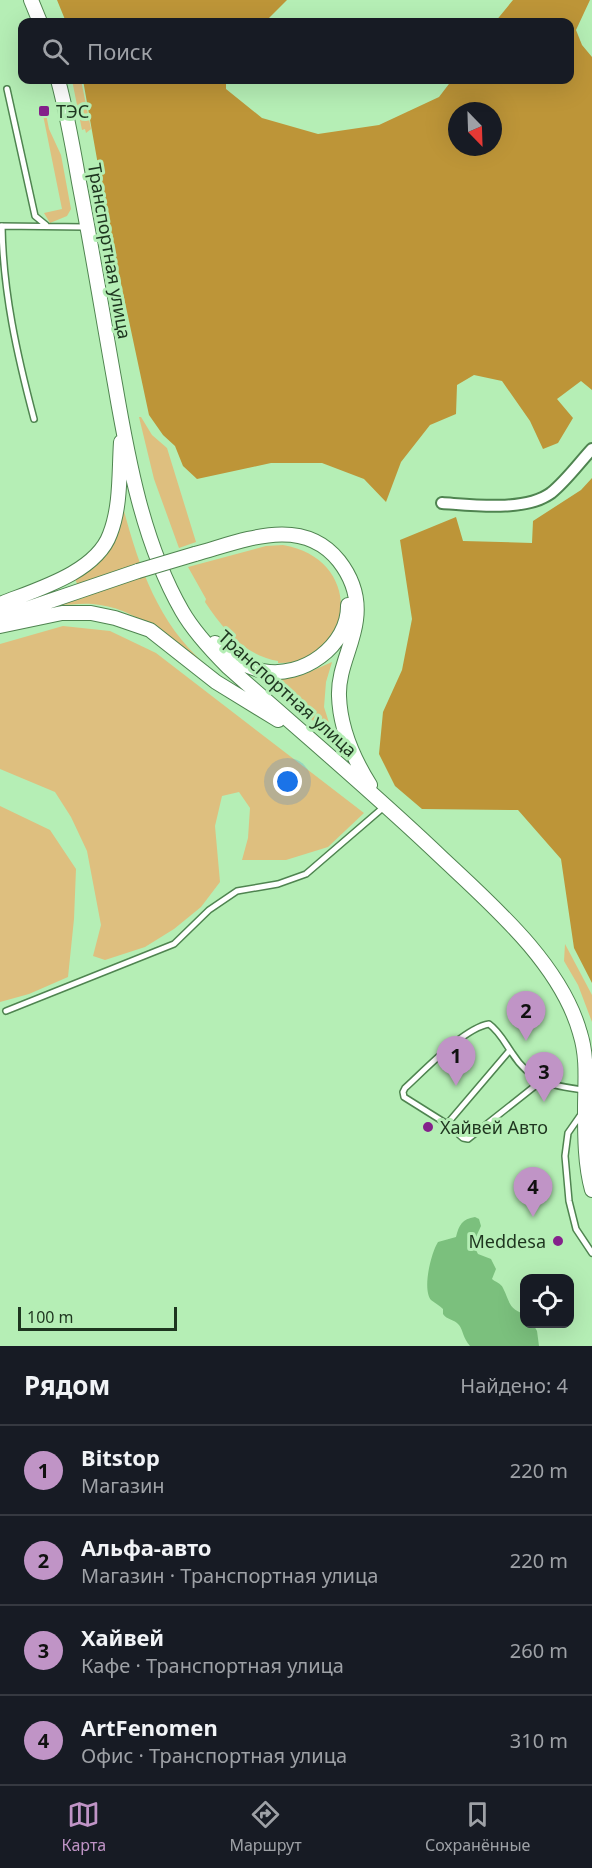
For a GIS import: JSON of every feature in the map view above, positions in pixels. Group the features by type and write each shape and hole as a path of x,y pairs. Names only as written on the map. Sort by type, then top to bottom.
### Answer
{"main road":[{"path":"32,0 39,18"},
{"name":"Транспортная улица","path":"59,84 88,227 134,478 150,535 168,584 183,613 207,646 310,740 382,801 467,881 549,970 564,993 585,1052 586,1167 592,1190"},
{"path":"0,604 70,574 89,563 102,549 110,534 117,502 122,422"},
{"path":"0,618 195,554 279,534 309,537 332,552 351,579 356,593 357,606 352,641 343,666 338,693 341,719 349,745 363,774 382,801"},
{"path":"183,613 238,662 276,672 305,665 322,657 333,646 345,627 349,615 346,584 332,552"},
{"path":"0,626 62,613 91,613 115,618 150,630 216,682 310,740"}],"street":[{"path":"442,503 486,506 520,504 536,500 551,493 592,449"}],"lane":[{"path":"7,89 35,216 46,225"},
{"path":"34,418 15,347 2,260 1,226 88,227"},
{"path":"6,1011 174,944 209,910 237,891 278,884 306,874 382,801"},
{"path":"540,1082 468,1139 463,1138 447,1124 404,1097 403,1092 478,1026 489,1024 496,1029 519,1065 540,1082 556,1087 586,1090"},
{"path":"447,1124 510,1050"},
{"path":"585,1109 568,1133 565,1156 569,1201 576,1229 592,1253"}],"shaded area":[{"path":"57,0 287,0 269,18 64,18"},
{"path":"513,0 590,0 576,30 582,45 592,57 592,390 581,381 557,399 573,418 558,443 543,449 530,421 502,381 474,375 457,385 456,414 430,425 401,462 386,502 364,479 322,463 271,463 197,479 183,466 175,446 163,435 149,415 109,227 84,84 226,84 226,89 262,118 318,134 379,125 439,97 449,84 574,84 574,18 498,18"},
{"path":"73,84 82,84 91,129 86,133 85,129 82,130"},
{"path":"45,109 49,129 61,155 71,209 67,216 50,223 44,213 62,209 42,110"},
{"path":"139,417 152,435 167,448 196,542 179,548 154,479"},
{"path":"592,478 592,983 574,948 561,859 518,810 422,809 395,786 379,754 383,712 402,670 412,619 400,540 456,517 463,541 532,543 533,521 581,490"},
{"path":"124,511 136,553 163,613 188,648 204,663 202,665 152,626 123,611 92,604 59,605 83,598 73,574 116,534"},
{"path":"283,545 310,554 328,569 338,589 341,610 336,630 323,647 304,659 278,663 245,647 227,631 205,602 206,599 188,567 266,546"},
{"path":"63,626 110,631 156,653 364,813 328,847 286,860 242,860 248,838 250,808 239,792 222,796 215,826 220,882 201,907 174,929 145,947 105,960 93,956 101,925 87,851 71,817 55,792 0,769 0,644"},
{"path":"332,662 326,682 324,707 331,729 328,733 258,676 292,678"},
{"path":"0,806 50,830 76,869 68,977 29,994 0,1002"},
{"path":"565,944 592,995 592,1022 578,985 564,961"},
{"path":"475,1217 479,1219 481,1226 476,1237 476,1250 478,1254 491,1259 496,1269 492,1279 502,1286 512,1307 520,1312 520,1328 535,1328 539,1346 470,1346 459,1325 445,1316 443,1309 428,1295 427,1280 430,1262 438,1242 456,1237 458,1229 467,1219"}],"place":[{"name":"ТЭС","path":"44,111"},
{"name":"Альфа-авто","path":"526,1041"},
{"name":"Bitstop","path":"456,1086"},
{"name":"Хайвей","path":"544,1102"},
{"name":"Хайвей Авто","path":"428,1127"},
{"name":"ArtFenomen","path":"533,1217"},
{"name":"Meddesa","path":"558,1241"}]}
